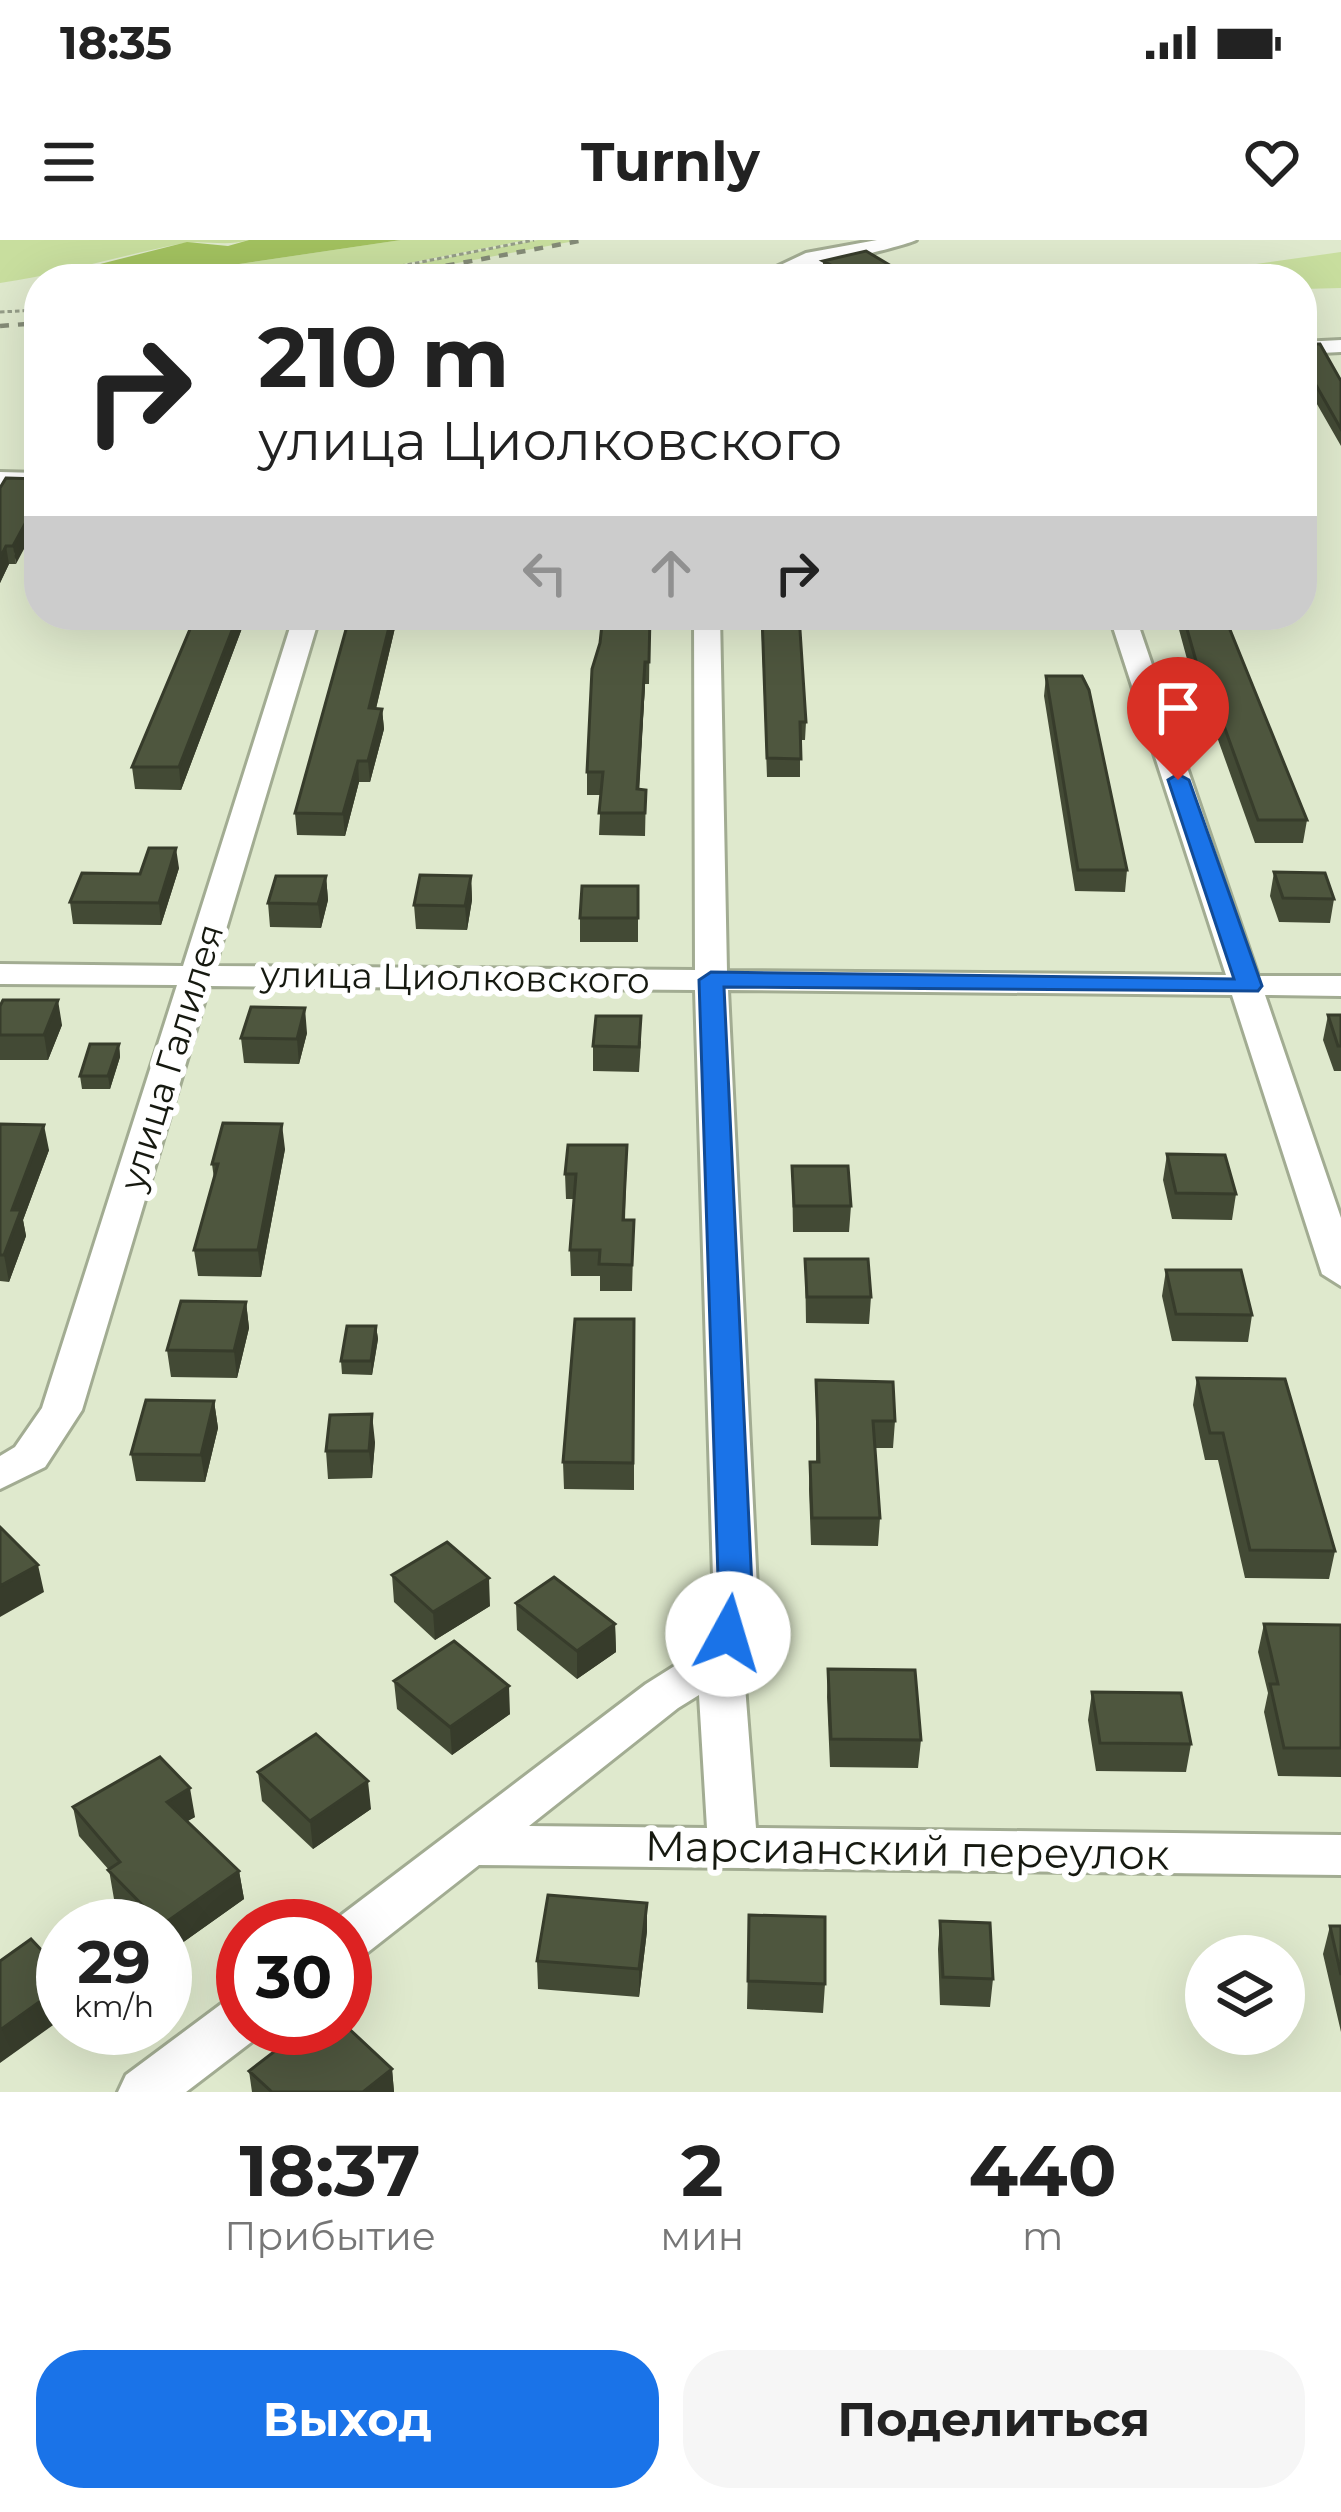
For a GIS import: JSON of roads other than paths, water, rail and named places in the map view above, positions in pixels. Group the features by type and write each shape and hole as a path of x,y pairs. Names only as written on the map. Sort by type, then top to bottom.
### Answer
{"street":[{"path":"793,264 907,240"},
{"name":"улица Галилея","path":"0,1475 30,1457 62,1410 302,630"},
{"path":"707,630 711,980 736,1609 721,1660 733,1848"},
{"path":"1127,630 1341,1274"},
{"name":"улица Циолковского","path":"0,974 1341,986"},
{"path":"372,1921 662,1696 721,1660"},
{"name":"Марсианский переулок","path":"473,1845 1341,1855"},
{"path":"145,2092 216,2038"}],"railway":[{"path":"455,264 584,240"},
{"path":"0,326 24,324"}]}
